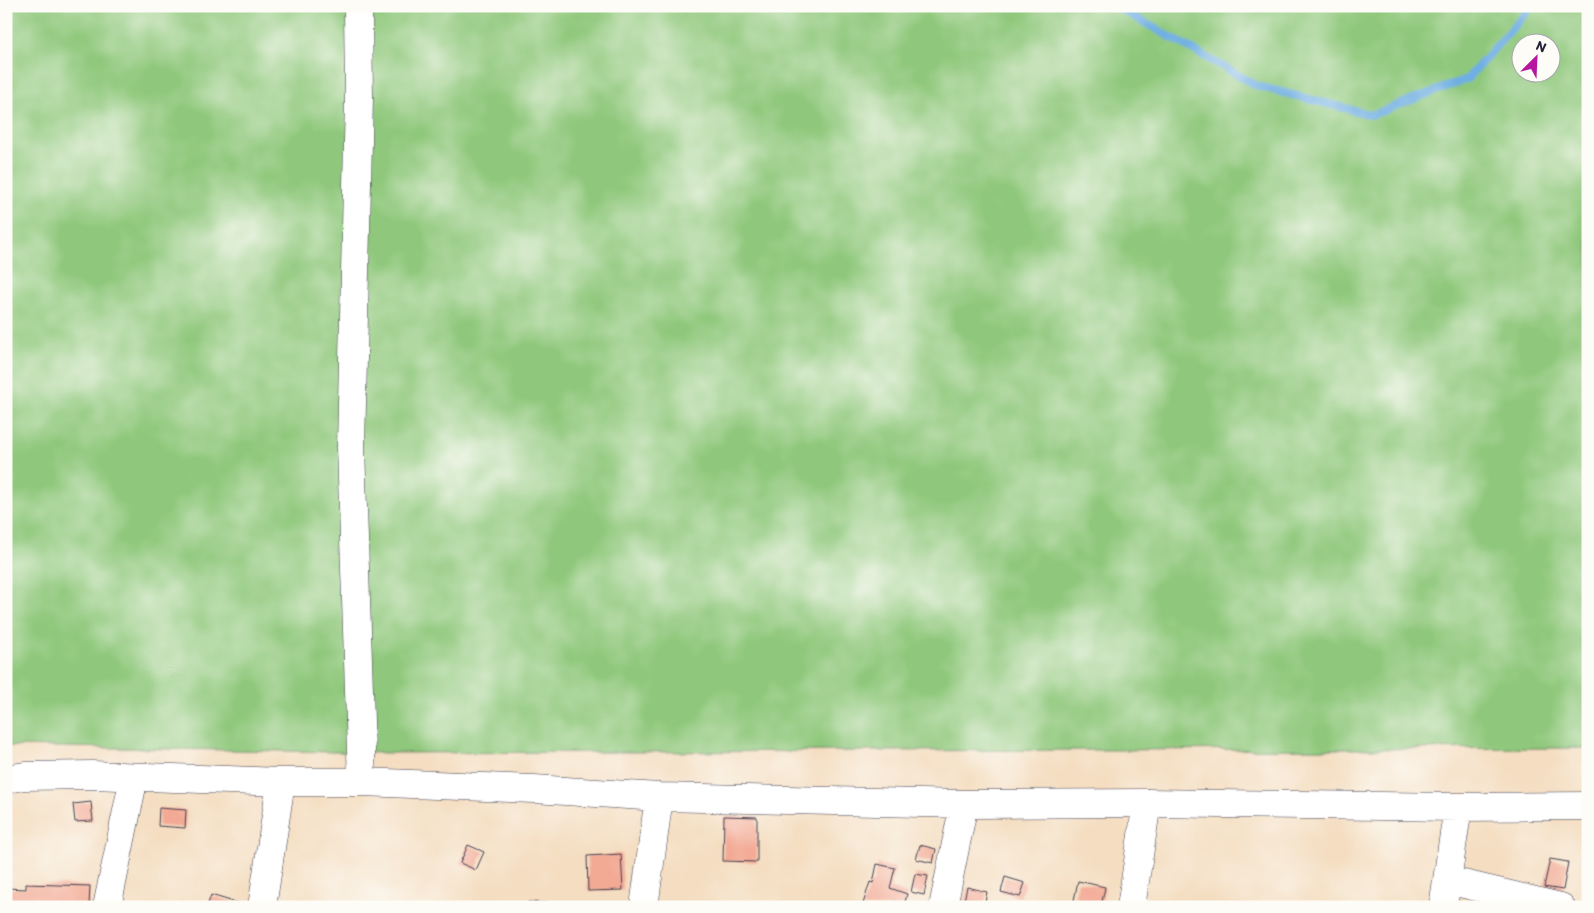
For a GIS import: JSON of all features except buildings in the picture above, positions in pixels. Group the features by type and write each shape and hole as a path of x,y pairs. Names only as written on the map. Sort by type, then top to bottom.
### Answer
{"street":[{"path":"358,6 359,108 352,447 362,782"},
{"path":"6,778 25,776 134,777 281,782 362,782 534,789 659,797 964,804 1147,803 1458,807 1588,806"},
{"path":"107,907 134,777"},
{"path":"262,907 281,782"},
{"path":"644,907 659,797"},
{"path":"1130,907 1147,803"},
{"path":"943,907 964,804"},
{"path":"1443,907 1458,807"},
{"path":"1447,880 1561,907"}],"green space":[{"path":"6,6 1588,6 1588,748 391,753 6,746"}],"waterway":[{"path":"1115,6 1257,86 1372,115 1467,79 1532,6"}]}
